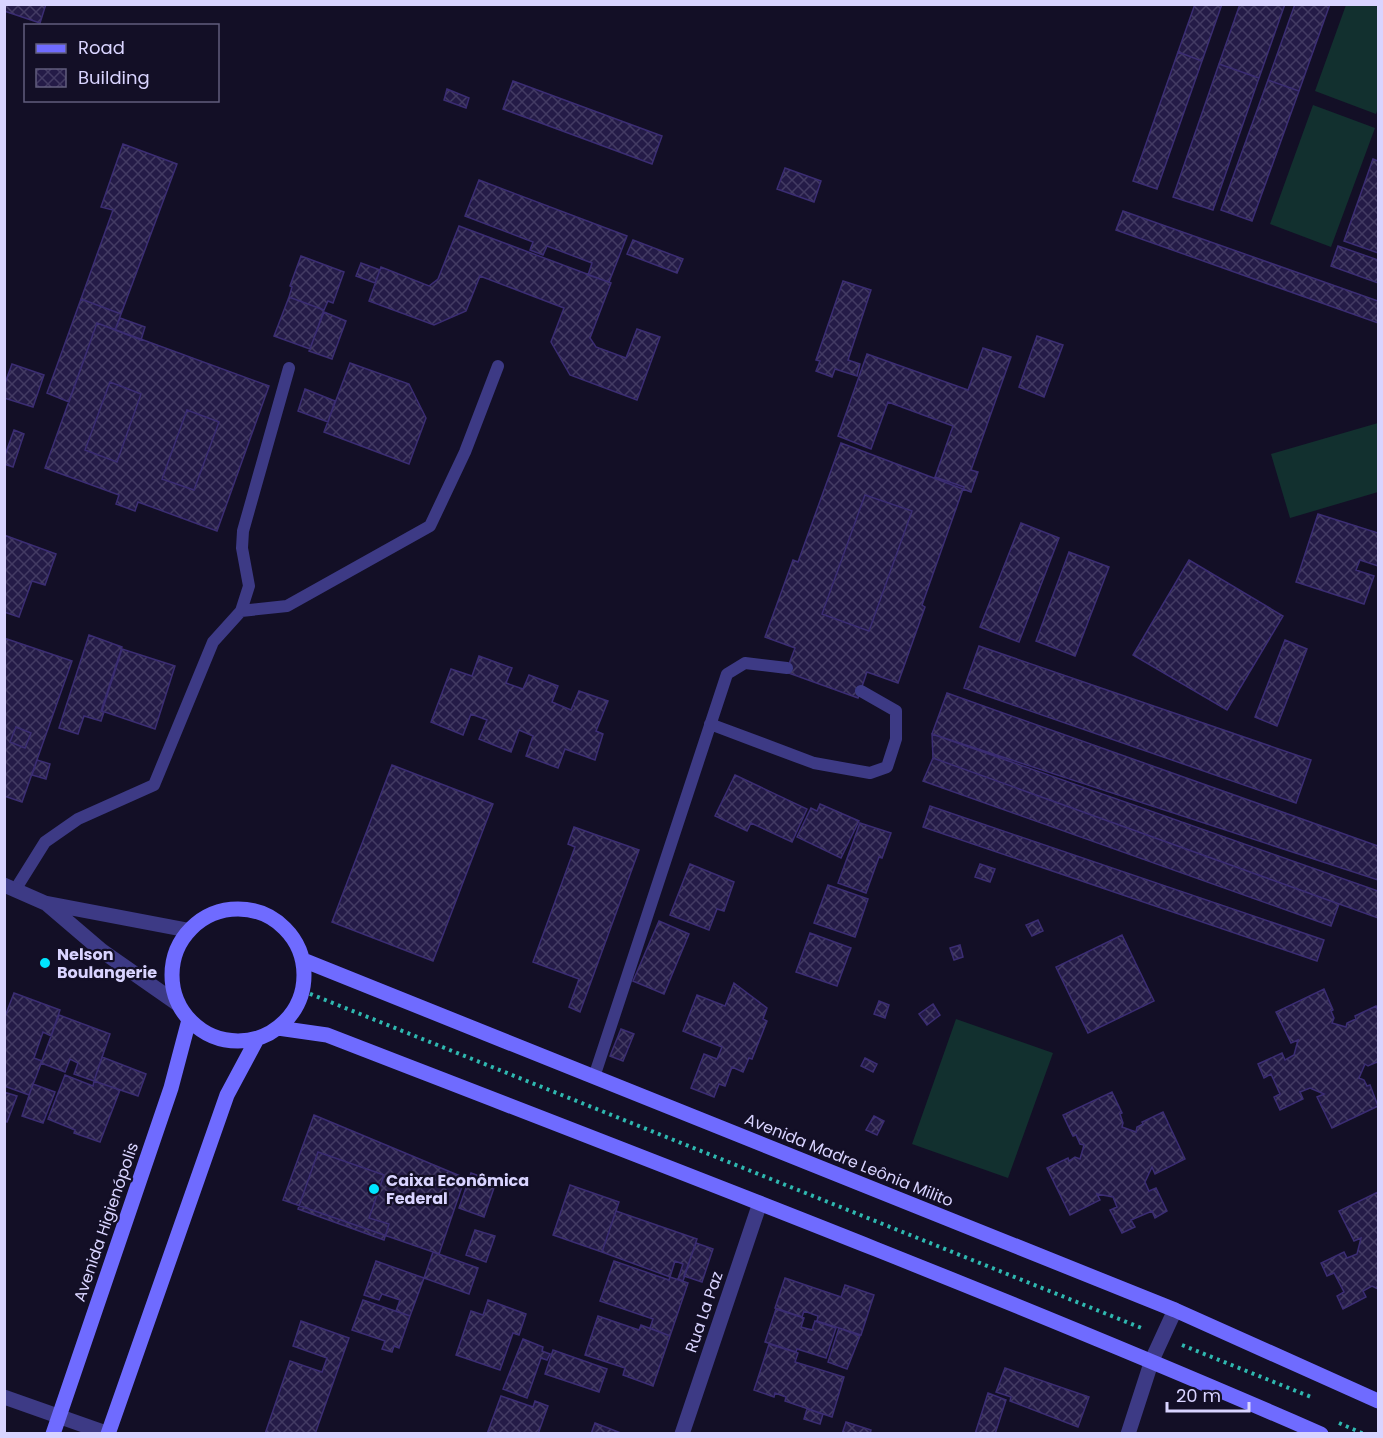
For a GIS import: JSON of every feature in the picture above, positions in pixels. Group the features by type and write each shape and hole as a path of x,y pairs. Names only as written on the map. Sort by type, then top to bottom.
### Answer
{"main road":[{"path":"244,908 265,913 283,925 296,941 303,960 305,980 303,991 292,1015 278,1028 257,1039 238,1041 220,1039 203,1031 189,1020 178,1004 172,986 171,967 176,948 187,930 204,917 223,909 244,908"},
{"name":"Avenida Madre Leônia Milito","path":"303,960 1175,1310 1378,1401"},
{"name":"Avenida Higienópolis","path":"53,1434 171,1088 189,1020"},
{"path":"278,1028 327,1035 865,1243 1152,1360 1321,1434"},
{"path":"108,1434 226,1095 257,1039"}],"street":[{"path":"10,888 45,903 187,930"},
{"path":"45,903 102,951 178,1004"},
{"name":"Rua La Paz","path":"682,1434 760,1203"},
{"path":"1128,1434 1152,1360 1175,1310"},
{"path":"4,1397 108,1434"}],"lane":[{"path":"241,611 287,606 430,526 465,452 498,366"},
{"path":"10,888 45,842 78,819 154,785 213,642 241,611 249,586 242,548 243,531 289,368"},
{"path":"594,1077 727,674 745,663 787,668"},
{"path":"710,724 814,763 870,773 887,767 896,740 896,711 861,691"}],"path":[{"path":"303,991 1314,1398"}],"green space":[{"path":"1346,5 1378,5 1378,108 1376,114 1315,91"},
{"path":"1313,105 1375,128 1331,247 1270,224"},
{"path":"1378,423 1378,492 1290,518 1271,454"},
{"path":"956,1019 1053,1053 1008,1178 912,1144"}],"building":[{"path":"4,4 46,4 40,23 4,11"},
{"path":"1195,4 1222,4 1202,61 1178,52"},
{"path":"1240,4 1285,4 1259,78 1219,64"},
{"path":"1295,4 1330,4 1299,91 1268,80"},
{"path":"1178,52 1202,61 1157,189 1133,181"},
{"path":"1219,64 1259,78 1213,210 1173,197"},
{"path":"1268,80 1299,91 1252,221 1221,210"},
{"path":"513,81 662,136 652,164 503,109"},
{"path":"447,89 469,98 466,108 444,100"},
{"path":"123,144 177,164 121,314 81,299 113,210 101,207"},
{"path":"1373,159 1378,161 1378,253 1344,241"},
{"path":"785,168 821,181 814,202 777,189"},
{"path":"479,180 627,236 609,282 588,275 592,263 547,246 543,255 530,250 533,242 465,216"},
{"path":"1123,211 1378,301 1378,323 1116,230"},
{"path":"459,226 611,283 590,338 596,347 626,358 637,329 660,337 637,400 570,375 551,342 564,308 480,276 466,311 434,325 369,301 381,267 429,286 438,279"},
{"path":"633,240 683,259 677,273 627,254"},
{"path":"1338,246 1378,260 1378,283 1331,266"},
{"path":"301,256 344,272 333,303 328,301 324,310 289,297 292,287 290,286"},
{"path":"361,263 380,270 375,283 356,276"},
{"path":"843,281 871,290 848,360 860,364 857,376 835,369 832,377 816,371 820,361 816,360"},
{"path":"289,297 324,310 310,349 274,336"},
{"path":"81,299 121,314 115,330 97,323 69,402 47,393"},
{"path":"324,312 346,321 332,359 309,351"},
{"path":"120,318 145,327 141,340 115,330"},
{"path":"97,323 269,386 217,531 138,502 135,511 116,504 119,495 45,468"},
{"path":"1037,336 1063,345 1044,397 1019,387"},
{"path":"983,348 1011,357 971,470 978,472 971,492 963,489 964,487 935,477 953,426 888,402 871,449 838,436 867,354 968,390"},
{"path":"350,363 409,384 426,418 409,464 324,432"},
{"path":"12,364 44,375 33,407 4,398 4,386"},
{"path":"110,382 141,394 117,462 85,450"},
{"path":"305,389 335,401 328,422 298,411"},
{"path":"187,410 219,422 194,490 162,479"},
{"path":"14,430 24,434 13,467 4,464 4,458"},
{"path":"841,443 963,489 922,605 925,607 898,683 867,672 858,698 786,672 795,648 765,637 793,560 798,562"},
{"path":"865,495 912,511 869,631 822,614"},
{"path":"1318,514 1378,533 1378,566 1360,560 1356,570 1374,576 1364,604 1296,582"},
{"path":"1021,523 1059,538 1019,642 980,627"},
{"path":"4,535 56,554 45,585 32,581 19,617 4,612"},
{"path":"1069,552 1109,567 1075,656 1036,641"},
{"path":"1189,560 1283,616 1227,710 1133,655"},
{"path":"89,635 122,647 101,711 104,712 101,721 84,716 78,734 59,728"},
{"path":"4,638 72,661 22,802 4,796"},
{"path":"1285,640 1307,649 1277,726 1255,717"},
{"path":"979,646 1311,760 1296,803 964,688"},
{"path":"122,649 175,666 155,729 102,711"},
{"path":"479,656 512,668 506,683 523,689 529,675 558,686 552,702 571,710 579,691 608,701 596,731 603,734 595,760 565,749 558,768 526,756 533,736 519,730 511,752 479,739 487,720 471,714 463,735 431,722 451,669 472,676"},
{"path":"947,693 1378,846 1378,880 932,734"},
{"path":"16,727 31,733 25,748 10,742"},
{"path":"932,734 1378,891 1378,918 933,758"},
{"path":"933,758 1339,904 1331,926 923,781"},
{"path":"37,760 50,764 46,779 32,775"},
{"path":"392,765 493,804 433,961 332,922"},
{"path":"735,775 807,809 792,842 751,823 747,831 715,816"},
{"path":"820,804 859,821 841,858 797,837 811,808 817,811"},
{"path":"930,806 1324,940 1317,961 923,827"},
{"path":"860,823 891,833 882,858 879,857 866,893 838,883"},
{"path":"574,827 639,850 580,1012 569,1007 579,979 533,962 575,847 568,844"},
{"path":"690,864 734,882 724,911 717,909 709,930 670,915"},
{"path":"980,864 995,869 990,882 975,877"},
{"path":"828,885 868,899 855,937 814,923"},
{"path":"1038,920 1043,931 1032,936 1026,925"},
{"path":"659,921 689,934 664,994 633,981"},
{"path":"810,933 851,948 837,986 796,972"},
{"path":"1122,935 1154,1001 1088,1033 1056,967"},
{"path":"960,945 963,957 954,960 950,948"},
{"path":"734,983 767,1008 763,1019 767,1021 752,1059 749,1058 743,1072 732,1067 725,1086 719,1084 714,1097 691,1088 704,1054 717,1059 722,1047 683,1031 697,995 725,1006"},
{"path":"1324,989 1333,1010 1331,1011 1334,1018 1332,1023 1346,1027 1347,1023 1356,1019 1355,1016 1376,1006 1378,1011 1378,1064 1377,1062 1368,1066 1365,1064 1359,1078 1364,1080 1367,1086 1370,1085 1378,1106 1332,1128 1317,1097 1324,1094 1310,1088 1300,1092 1303,1099 1280,1110 1274,1097 1280,1094 1271,1074 1264,1078 1258,1064 1282,1053 1285,1060 1294,1055 1298,1040 1291,1043 1276,1012"},
{"path":"14,993 60,1010 51,1036 43,1032 34,1058 42,1061 29,1095 4,1086 4,1019"},
{"path":"879,1001 889,1005 885,1018 874,1014"},
{"path":"933,1004 940,1015 927,1025 919,1014"},
{"path":"59,1015 110,1034 94,1081 74,1074 78,1063 70,1059 65,1072 41,1063"},
{"path":"621,1029 634,1034 623,1061 610,1056"},
{"path":"102,1057 146,1074 138,1096 94,1081"},
{"path":"865,1058 877,1064 873,1072 861,1066"},
{"path":"65,1075 93,1086 94,1081 120,1090 100,1142 74,1133 75,1130 48,1119"},
{"path":"33,1084 55,1092 43,1123 22,1116"},
{"path":"4,1092 17,1096 7,1122 4,1121"},
{"path":"1112,1092 1122,1113 1120,1114 1122,1127 1136,1132 1137,1127 1143,1124 1142,1122 1163,1112 1185,1159 1155,1174 1152,1167 1145,1182 1149,1191 1156,1188 1167,1211 1155,1218 1152,1211 1131,1220 1135,1227 1122,1233 1110,1210 1117,1207 1113,1197 1097,1194 1100,1200 1070,1215 1047,1168 1068,1158 1069,1161 1075,1157 1080,1159 1084,1145 1080,1144 1076,1135 1073,1136 1063,1115"},
{"name":"Caixa Econômica Federal","path":"314,1115 465,1178 439,1254 283,1200"},
{"path":"874,1116 884,1121 877,1135 866,1130"},
{"path":"318,1152 384,1175 369,1218 389,1224 384,1240 298,1209"},
{"path":"471,1173 496,1182 484,1217 459,1208"},
{"path":"570,1185 619,1202 602,1252 553,1235"},
{"path":"1378,1192 1378,1289 1372,1286 1363,1291 1366,1297 1343,1309 1337,1296 1344,1292 1334,1273 1327,1276 1321,1263 1344,1252 1347,1258 1357,1254 1361,1238 1354,1241 1339,1211"},
{"path":"616,1211 697,1239 683,1281 678,1279 683,1264 675,1261 670,1277 602,1252"},
{"path":"475,1230 495,1236 486,1262 466,1255"},
{"path":"696,1243 713,1249 702,1282 684,1276"},
{"path":"433,1252 478,1268 469,1294 424,1278"},
{"path":"376,1261 424,1278 410,1316 396,1311 400,1300 382,1294 379,1300 364,1295"},
{"path":"614,1261 669,1280 670,1277 688,1283 670,1336 650,1328 653,1319 600,1301"},
{"path":"785,1278 841,1297 845,1285 874,1295 861,1335 817,1321 818,1316 804,1311 802,1317 775,1308"},
{"path":"363,1300 410,1316 399,1348 394,1346 392,1352 382,1349 385,1341 352,1330"},
{"path":"488,1300 526,1314 519,1335 513,1333 500,1370 456,1355 471,1311 483,1315"},
{"path":"776,1309 804,1318 801,1327 812,1330 815,1321 836,1328 826,1358 797,1349 796,1352 765,1342"},
{"path":"598,1316 639,1330 641,1325 670,1336 653,1386 623,1375 625,1368 585,1355"},
{"path":"301,1321 349,1338 315,1434 265,1434 290,1361 322,1372 327,1358 293,1346"},
{"path":"839,1328 860,1336 847,1369 828,1362"},
{"path":"523,1339 543,1347 542,1351 550,1354 547,1360 541,1358 527,1398 503,1389"},
{"path":"769,1344 798,1353 795,1362 844,1377 832,1417 785,1401 786,1397 775,1393 774,1397 754,1390"},
{"path":"553,1350 607,1369 599,1392 545,1374"},
{"path":"1005,1368 1089,1397 1078,1427 1010,1401 1011,1397 996,1392"},
{"path":"988,1393 1006,1400 995,1434 975,1434"},
{"path":"501,1396 533,1407 535,1401 548,1406 538,1434 487,1434"},
{"path":"807,1409 823,1414 820,1424 804,1419"},
{"path":"846,1422 871,1430 870,1434 842,1434"},
{"path":"595,1423 621,1433 621,1434 591,1434"}],"place":[{"name":"Nelson Boulangerie","path":"45,963"},
{"name":"Caixa Econômica Federal","path":"374,1189"}]}
